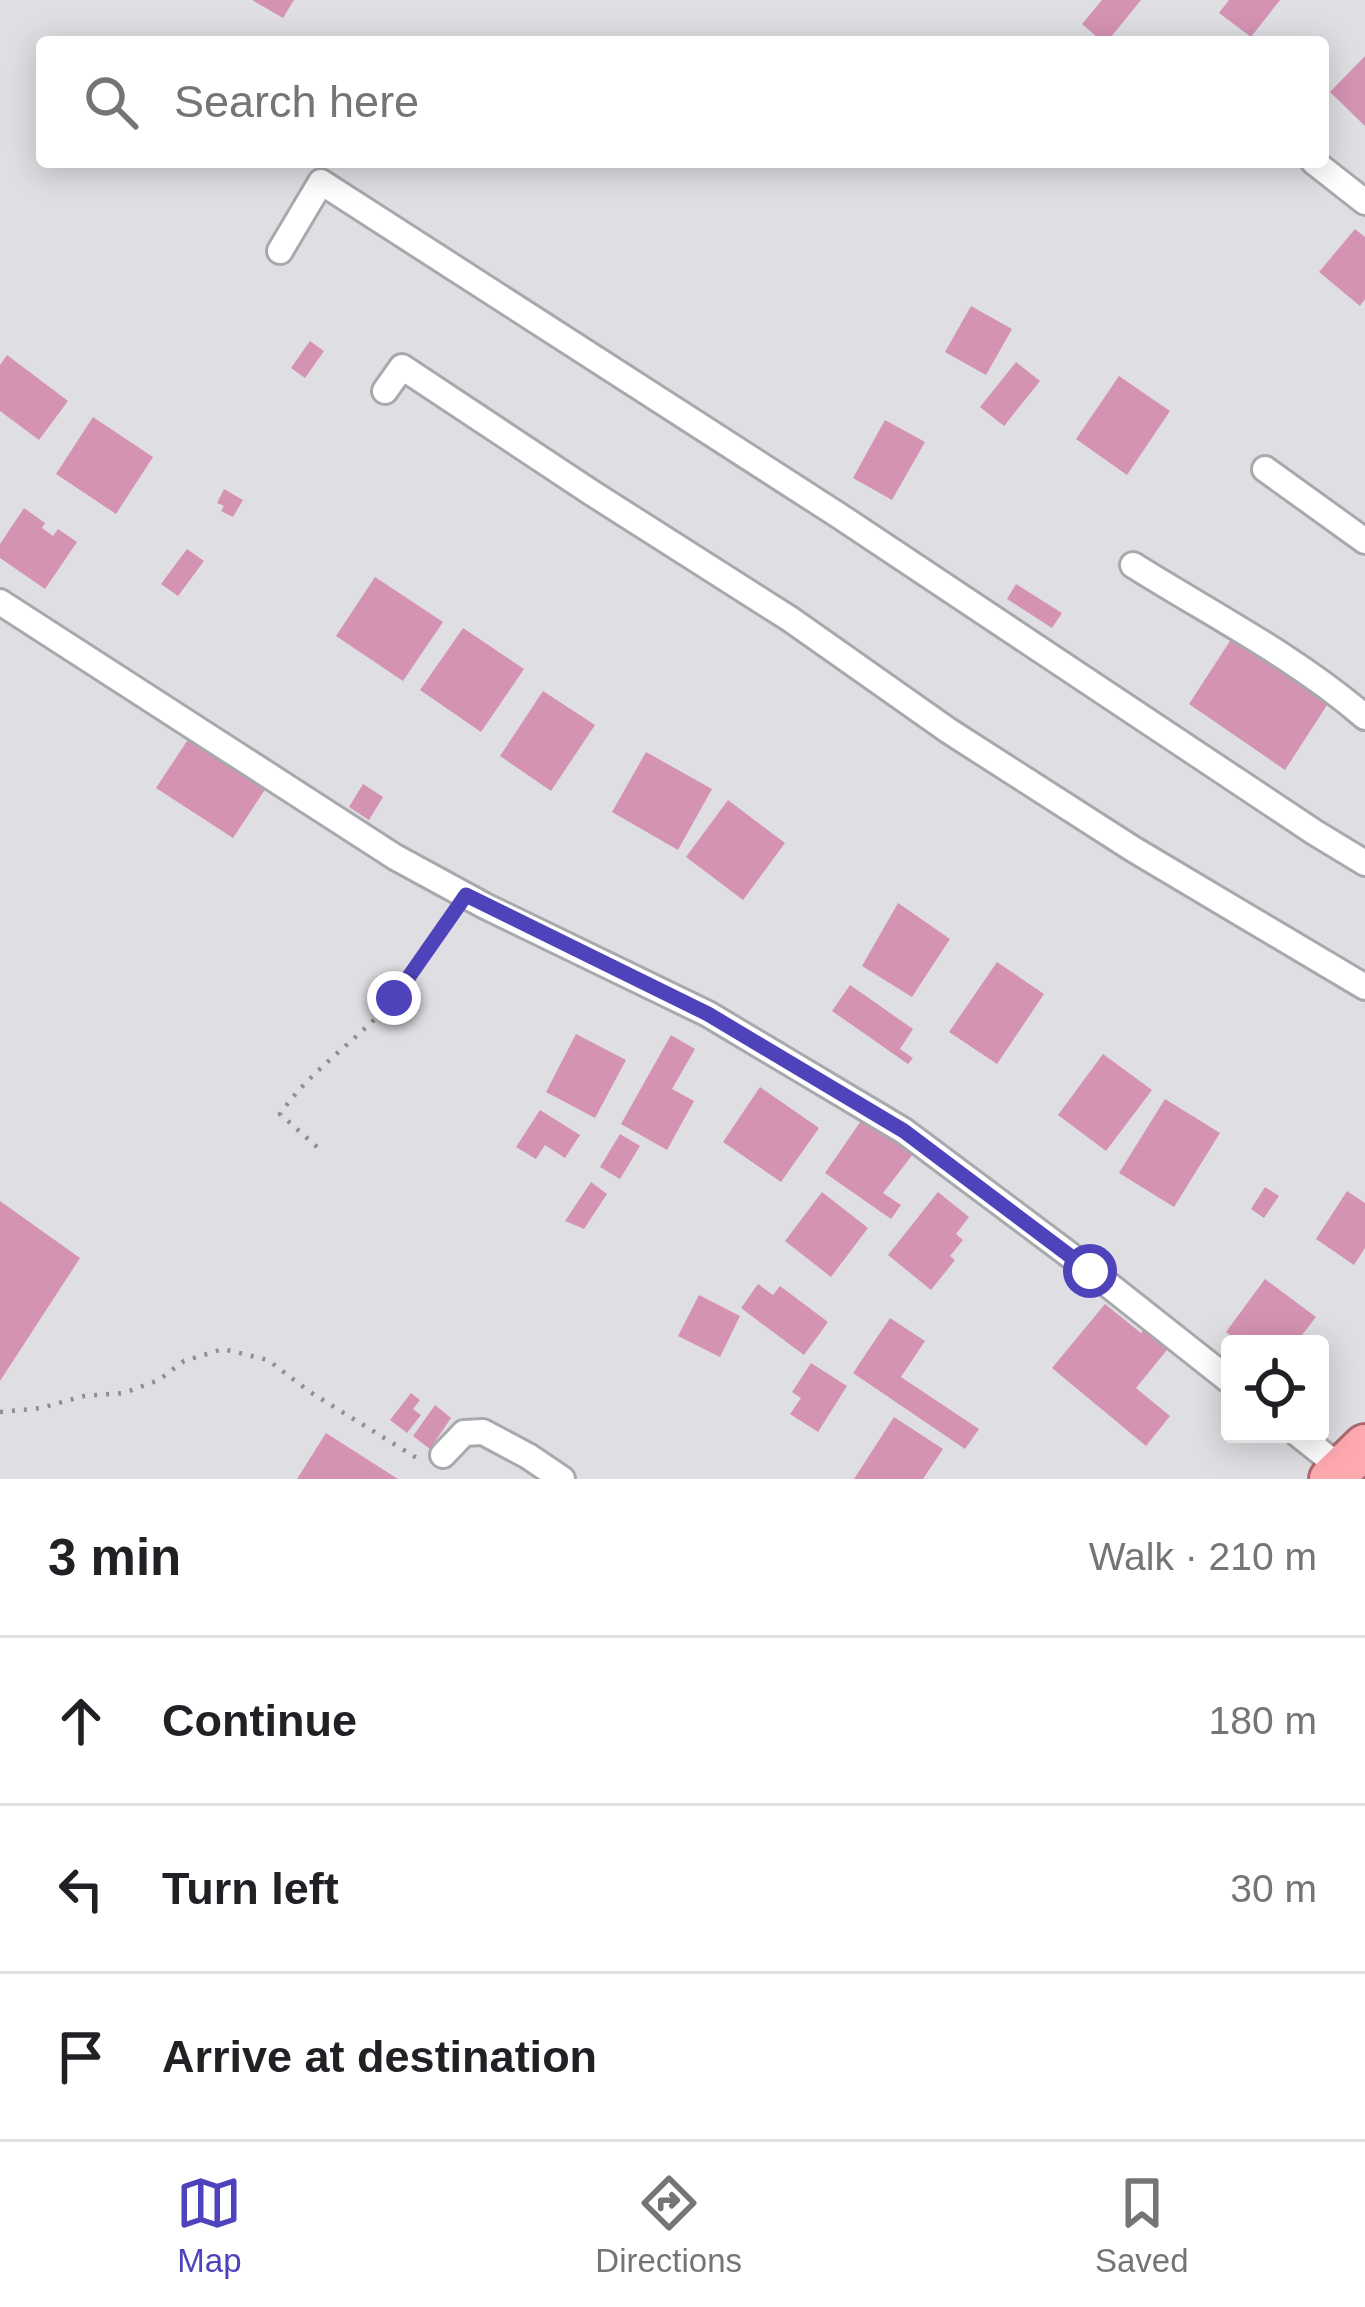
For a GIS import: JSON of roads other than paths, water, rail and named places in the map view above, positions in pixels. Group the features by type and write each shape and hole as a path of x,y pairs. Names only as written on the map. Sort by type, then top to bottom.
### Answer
{"street":[{"path":"1322,168 1365,202"},
{"path":"280,251 321,182 819,502 1365,863"},
{"path":"385,391 402,367 790,619 1059,802 1365,987"},
{"path":"1265,469 1365,541"},
{"path":"1133,565 1285,655 1365,717"},
{"path":"0,602 332,818 466,895 708,1014 904,1131 1221,1374"},
{"path":"442,1456 464,1433 483,1432 562,1479"},
{"path":"1312,1443 1346,1464"}]}
